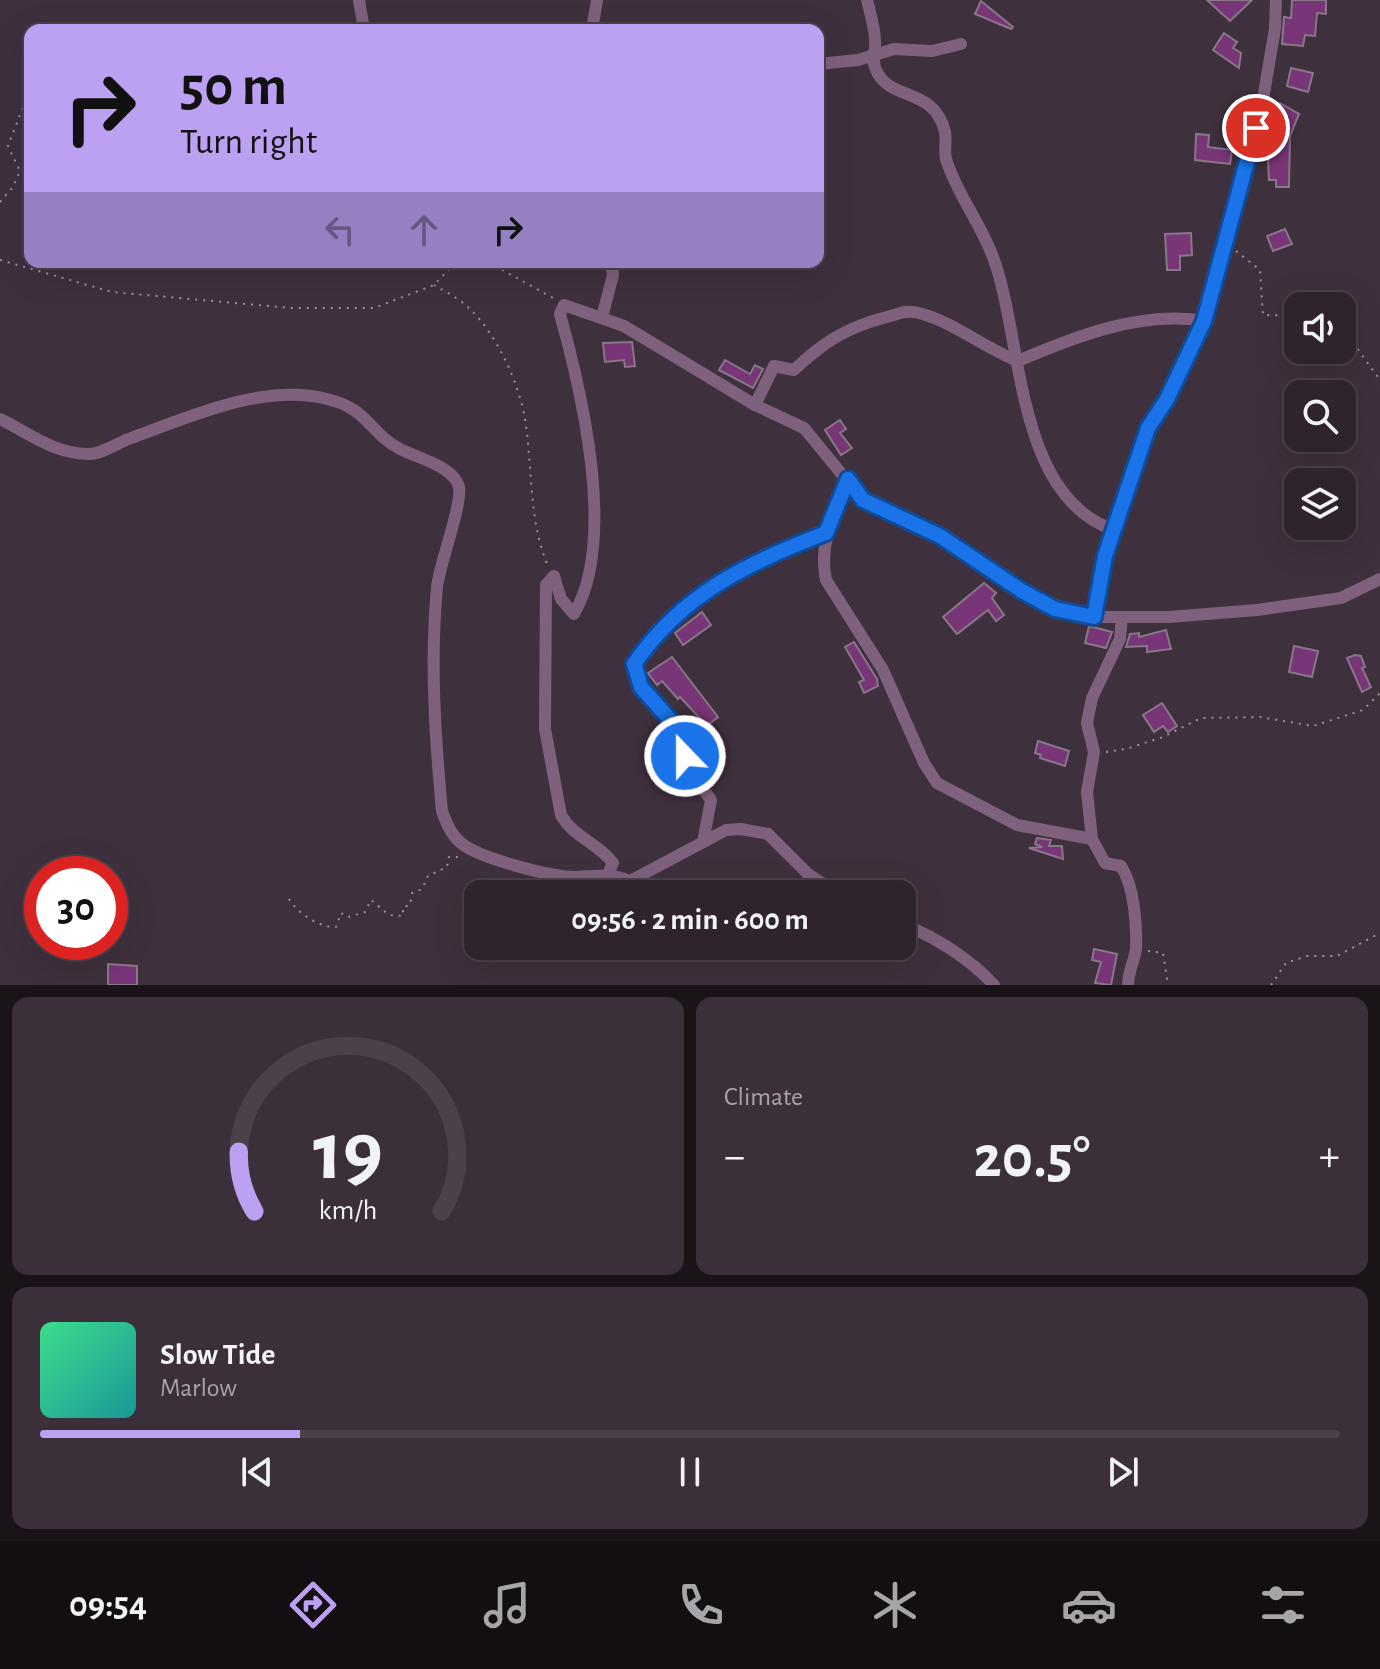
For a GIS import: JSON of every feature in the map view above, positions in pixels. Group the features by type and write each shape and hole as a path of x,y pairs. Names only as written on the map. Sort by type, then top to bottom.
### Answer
{"street":[{"path":"359,0 363,24"},
{"path":"593,24 597,0"},
{"path":"867,0 876,44 872,55 876,70 886,82 924,99 937,114 945,132 948,165 995,262 1018,361 1022,400 1043,458 1081,513 1114,530"},
{"path":"1094,617 1114,530 1148,428 1167,399 1204,321 1263,99 1275,29 1276,0"},
{"path":"824,63 894,49 932,51 961,44"},
{"path":"602,317 613,275 612,268"},
{"path":"608,874 613,863 594,843 567,827 556,792 545,729 546,585 551,575 556,579 561,599 574,614 588,589 593,506 584,408 560,314 564,305 602,317 652,340 755,405 804,428 863,500 940,536 1022,591 1055,609 1094,617 1169,617 1314,604 1341,598 1380,579"},
{"path":"755,405 774,366 794,370 847,328 900,312 912,311 939,320 992,351 1018,361 1066,342 1140,322 1188,318 1204,321"},
{"path":"0,419 33,439 66,452 93,454 222,407 266,398 326,398 358,409 388,443 449,471 459,485 459,497 440,563 432,642 435,736 442,811 448,827 462,844 547,874 573,877 608,874 630,881 726,830 768,834 817,880"},
{"path":"848,479 826,533 823,566 826,580 883,670 924,763 937,783 1017,825 1092,839"},
{"path":"703,842 711,800 694,776 673,723 641,687 634,664 657,631 702,592 764,556 826,533"},
{"path":"1122,617 1117,648 1089,708 1087,723 1094,752 1087,792 1092,839 1105,863 1121,866 1127,875 1135,915 1136,951 1128,968 1128,985"},
{"path":"916,930 951,948 975,965 994,985"}],"path":[{"path":"0,202 13,187 20,171 8,146 24,105"},
{"path":"1226,243 1260,270 1263,315 1284,316"},
{"path":"0,260 24,267"},
{"path":"28,268 112,292 291,308 374,308 434,285 450,268"},
{"path":"499,268 564,305"},
{"path":"434,285 468,307 480,320 510,372 525,417 534,522 551,575"},
{"path":"1356,347 1380,380"},
{"path":"1094,752 1126,749 1201,718 1260,717 1313,726 1363,710 1380,693"},
{"path":"289,899 293,906 322,927 336,927 341,913 348,917 365,912 371,900 389,915 403,916 403,907 410,905 412,893 422,889 428,876 447,867 449,857 460,857 474,849"},
{"path":"1271,985 1286,963 1307,956 1337,956 1380,933"},
{"path":"1136,951 1163,953 1168,985"}],"building":[{"path":"1207,0 1252,0 1230,21"},
{"path":"1292,0 1326,0 1326,14 1317,13 1315,36 1305,35 1303,46 1282,44 1284,17 1291,18"},
{"path":"981,1 1013,27 1011,29 975,14"},
{"path":"1224,33 1237,42 1233,48 1241,53 1239,68 1213,50"},
{"path":"1291,68 1313,73 1308,92 1287,86"},
{"path":"1280,103 1299,114 1290,136 1289,187 1276,187 1276,180 1269,180 1267,138"},
{"path":"1196,134 1209,135 1208,147 1232,150 1230,164 1195,160"},
{"path":"1285,229 1292,244 1273,251 1267,236"},
{"path":"1191,233 1192,255 1180,256 1180,270 1167,270 1165,234"},
{"path":"632,342 635,366 625,367 624,360 605,362 603,343"},
{"path":"725,360 750,374 755,365 763,369 753,388 719,370"},
{"path":"840,420 846,429 840,433 852,448 841,455 825,430"},
{"path":"984,583 996,593 992,598 1004,615 996,621 988,610 957,634 943,617"},
{"path":"702,612 711,625 683,645 675,633"},
{"path":"1089,626 1112,632 1106,648 1085,643"},
{"path":"1166,630 1171,649 1147,652 1147,646 1126,647 1130,634 1139,633 1139,637"},
{"path":"854,642 877,679 878,686 864,693 859,682 864,680 845,647"},
{"path":"1294,646 1318,651 1312,677 1289,672"},
{"path":"1361,656 1365,667 1362,668 1371,687 1362,692 1347,658"},
{"path":"672,657 718,717 707,726 680,697 678,699 662,681 657,685 648,673"},
{"path":"1162,703 1177,726 1168,732 1163,726 1154,732 1143,715"},
{"path":"1038,741 1069,751 1065,766 1040,758 1041,755 1035,753"},
{"path":"1037,838 1051,840 1049,846 1062,846 1063,859 1029,848 1042,847 1035,844"},
{"path":"1094,949 1117,954 1111,985 1095,983 1101,962 1092,960"},
{"path":"108,964 137,966 137,985 108,985"}],"route":[{"path":"685,756 673,723 641,687 634,664 657,631 702,592 764,556 826,533 848,479 863,500 940,536 1022,591 1055,609 1094,617 1105,556 1148,428 1167,399 1204,321 1256,128"}]}
